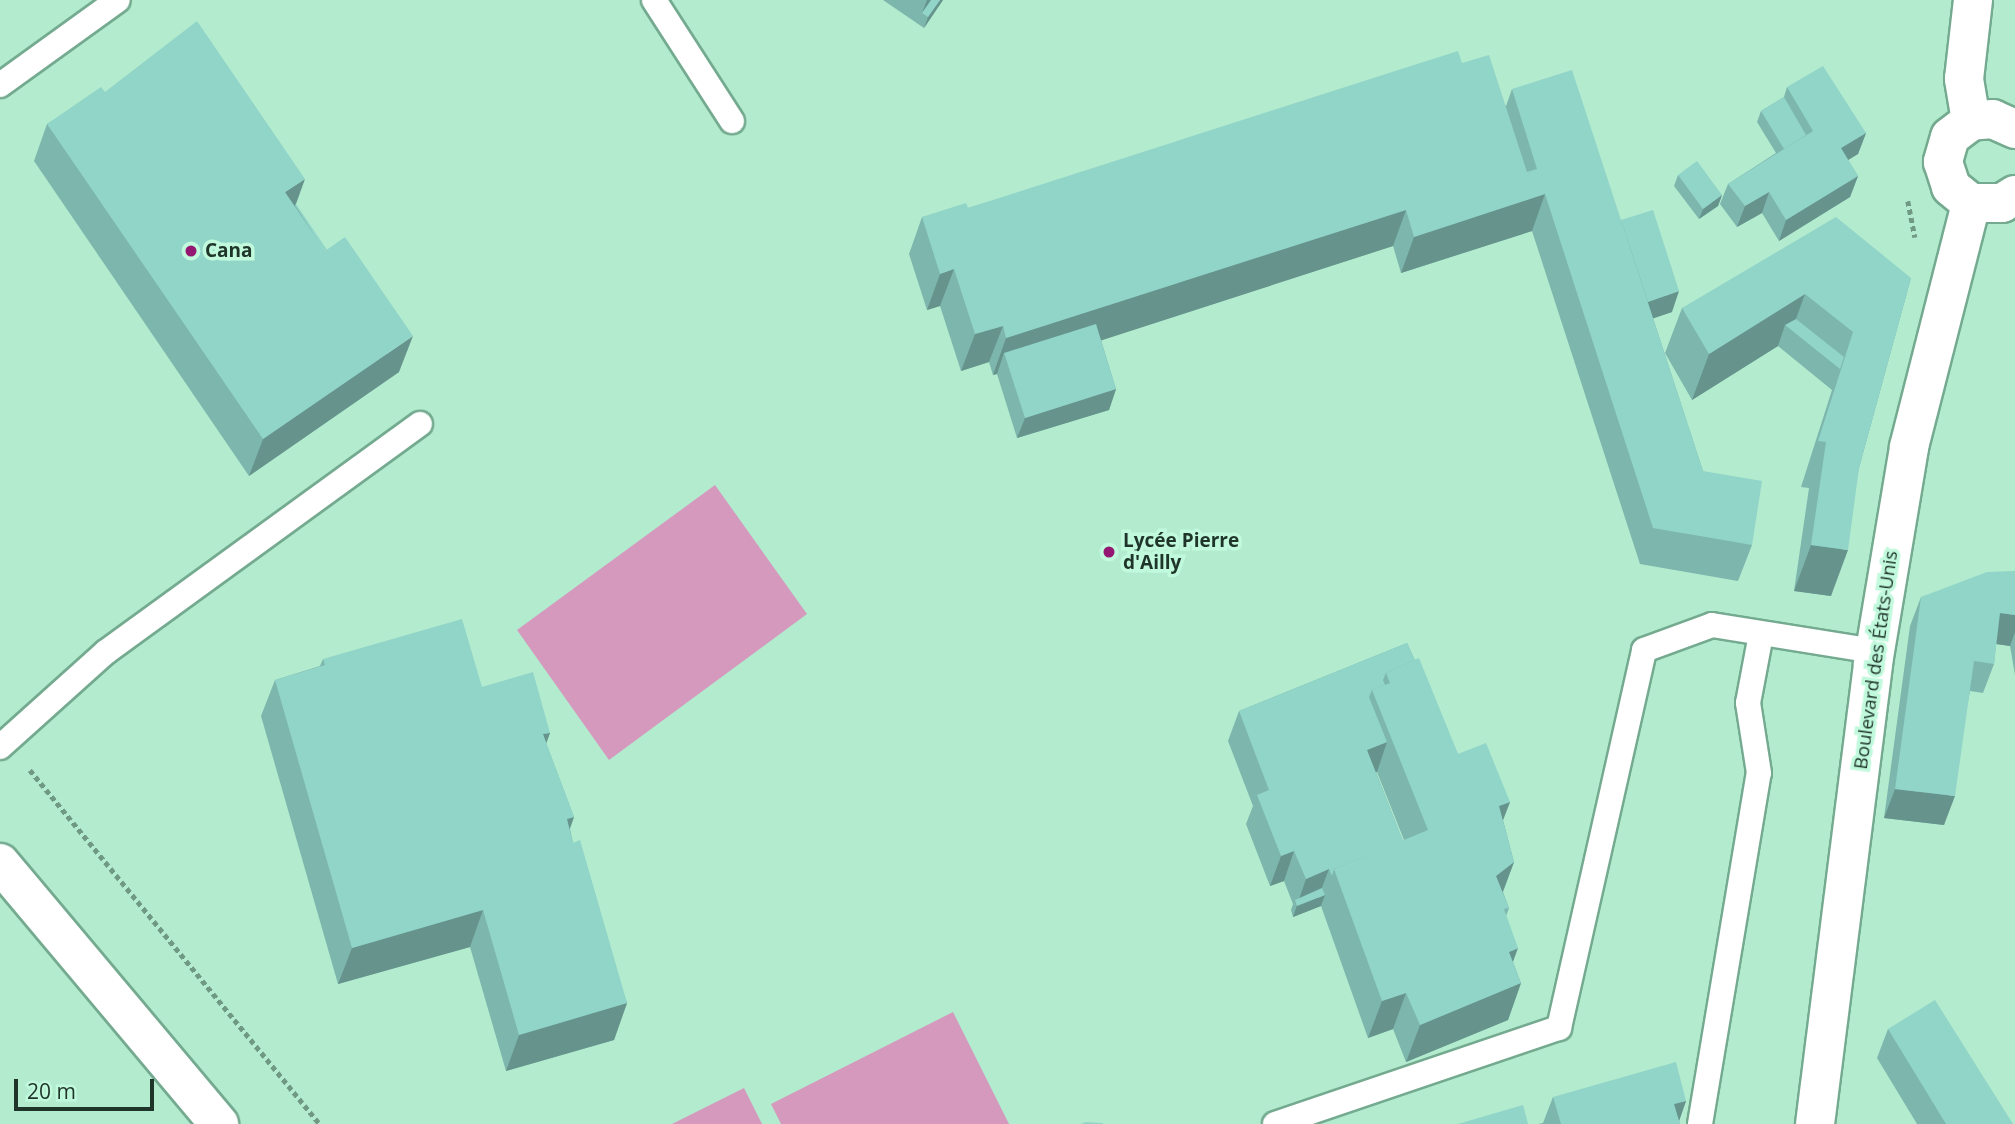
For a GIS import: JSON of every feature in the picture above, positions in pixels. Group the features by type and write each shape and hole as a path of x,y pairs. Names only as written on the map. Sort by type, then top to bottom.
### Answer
{"street":[{"path":"1971,121 1964,79 1972,0"},
{"path":"2015,129 1993,119 1971,121 1950,137 1943,162 1951,187 1971,203 1994,204 2015,195"},
{"name":"Boulevard des États-Unis","path":"1815,1124 1875,651 1909,447 1971,203"},
{"path":"0,863 219,1124"}],"lane":[{"path":"0,85 118,0"},
{"path":"654,0 732,121"},
{"path":"3,744 106,652 420,424"},
{"path":"1275,1124 1559,1028 1644,650 1712,625 1875,651"},
{"path":"1700,1124 1759,773 1748,703 1761,634"}],"path":[{"path":"3,744 320,1124"}],"shaded area":[{"path":"715,485 807,614 609,760 517,630"},
{"path":"953,1012 1009,1124 781,1124 771,1104"},
{"path":"744,1088 762,1124 672,1124"}],"building":[{"path":"931,0 940,0 928,17 922,13"},
{"name":"Cana","path":"197,21 305,179 285,192 325,251 345,237 413,336 263,439 47,124 101,87 105,92"},
{"path":"1458,51 1462,63 1489,55 1527,172 1537,169 1512,89 1572,70 1703,471 1762,481 1752,545 1653,528 1545,194 1414,237 1406,210 1006,338 1003,326 975,334 954,269 940,274 922,217 966,203 968,208"},
{"path":"1823,66 1866,133 1841,148 1858,176 1786,220 1769,192 1745,206 1728,184 1813,131 1787,87"},
{"path":"1784,97 1806,135 1784,149 1761,111"},
{"path":"1697,161 1722,195 1703,209 1678,175"},
{"path":"296,204 327,250 325,251"},
{"path":"1653,210 1679,291 1648,302 1621,220"},
{"path":"1836,217 1911,278 1859,468 1848,550 1811,545 1826,442 1818,441 1853,332 1805,294 1709,354 1682,308"},
{"path":"1796,319 1844,357 1840,369 1785,325"},
{"path":"1096,324 1116,389 1025,418 1004,353"},
{"path":"2015,571 2015,615 2000,613 1994,664 1974,661 1955,796 1895,789 1921,597 1987,572"},
{"path":"462,619 482,687 533,672 550,733 543,734 574,817 567,819 573,843 580,840 627,1003 519,1035 483,910 352,948 275,680 325,665 323,659"},
{"path":"1407,643 1415,660 1386,673 1383,680 1385,685 1372,690 1369,697 1387,742 1367,750 1403,841 1334,869 1332,876 1329,869 1306,879 1294,851 1281,856 1257,795 1269,790 1239,711"},
{"path":"1419,658 1458,754 1486,743 1510,802 1499,806 1514,862 1496,876 1509,908 1504,909 1518,948 1509,952 1521,983 1420,1025 1406,993 1382,1001 1334,869 1428,830 1372,690 1390,683 1386,673"},
{"path":"1322,888 1325,895 1297,906 1295,900"},
{"path":"1935,1000 2013,1124 1946,1124 1888,1029"},
{"path":"1676,1062 1686,1101 1674,1104 1680,1124 1561,1124 1553,1097"},
{"path":"1523,1105 1528,1124 1458,1124"}],"place":[{"name":"Cana","path":"191,251"},
{"name":"Lycée Pierre d'Ailly","path":"1109,552"}]}
